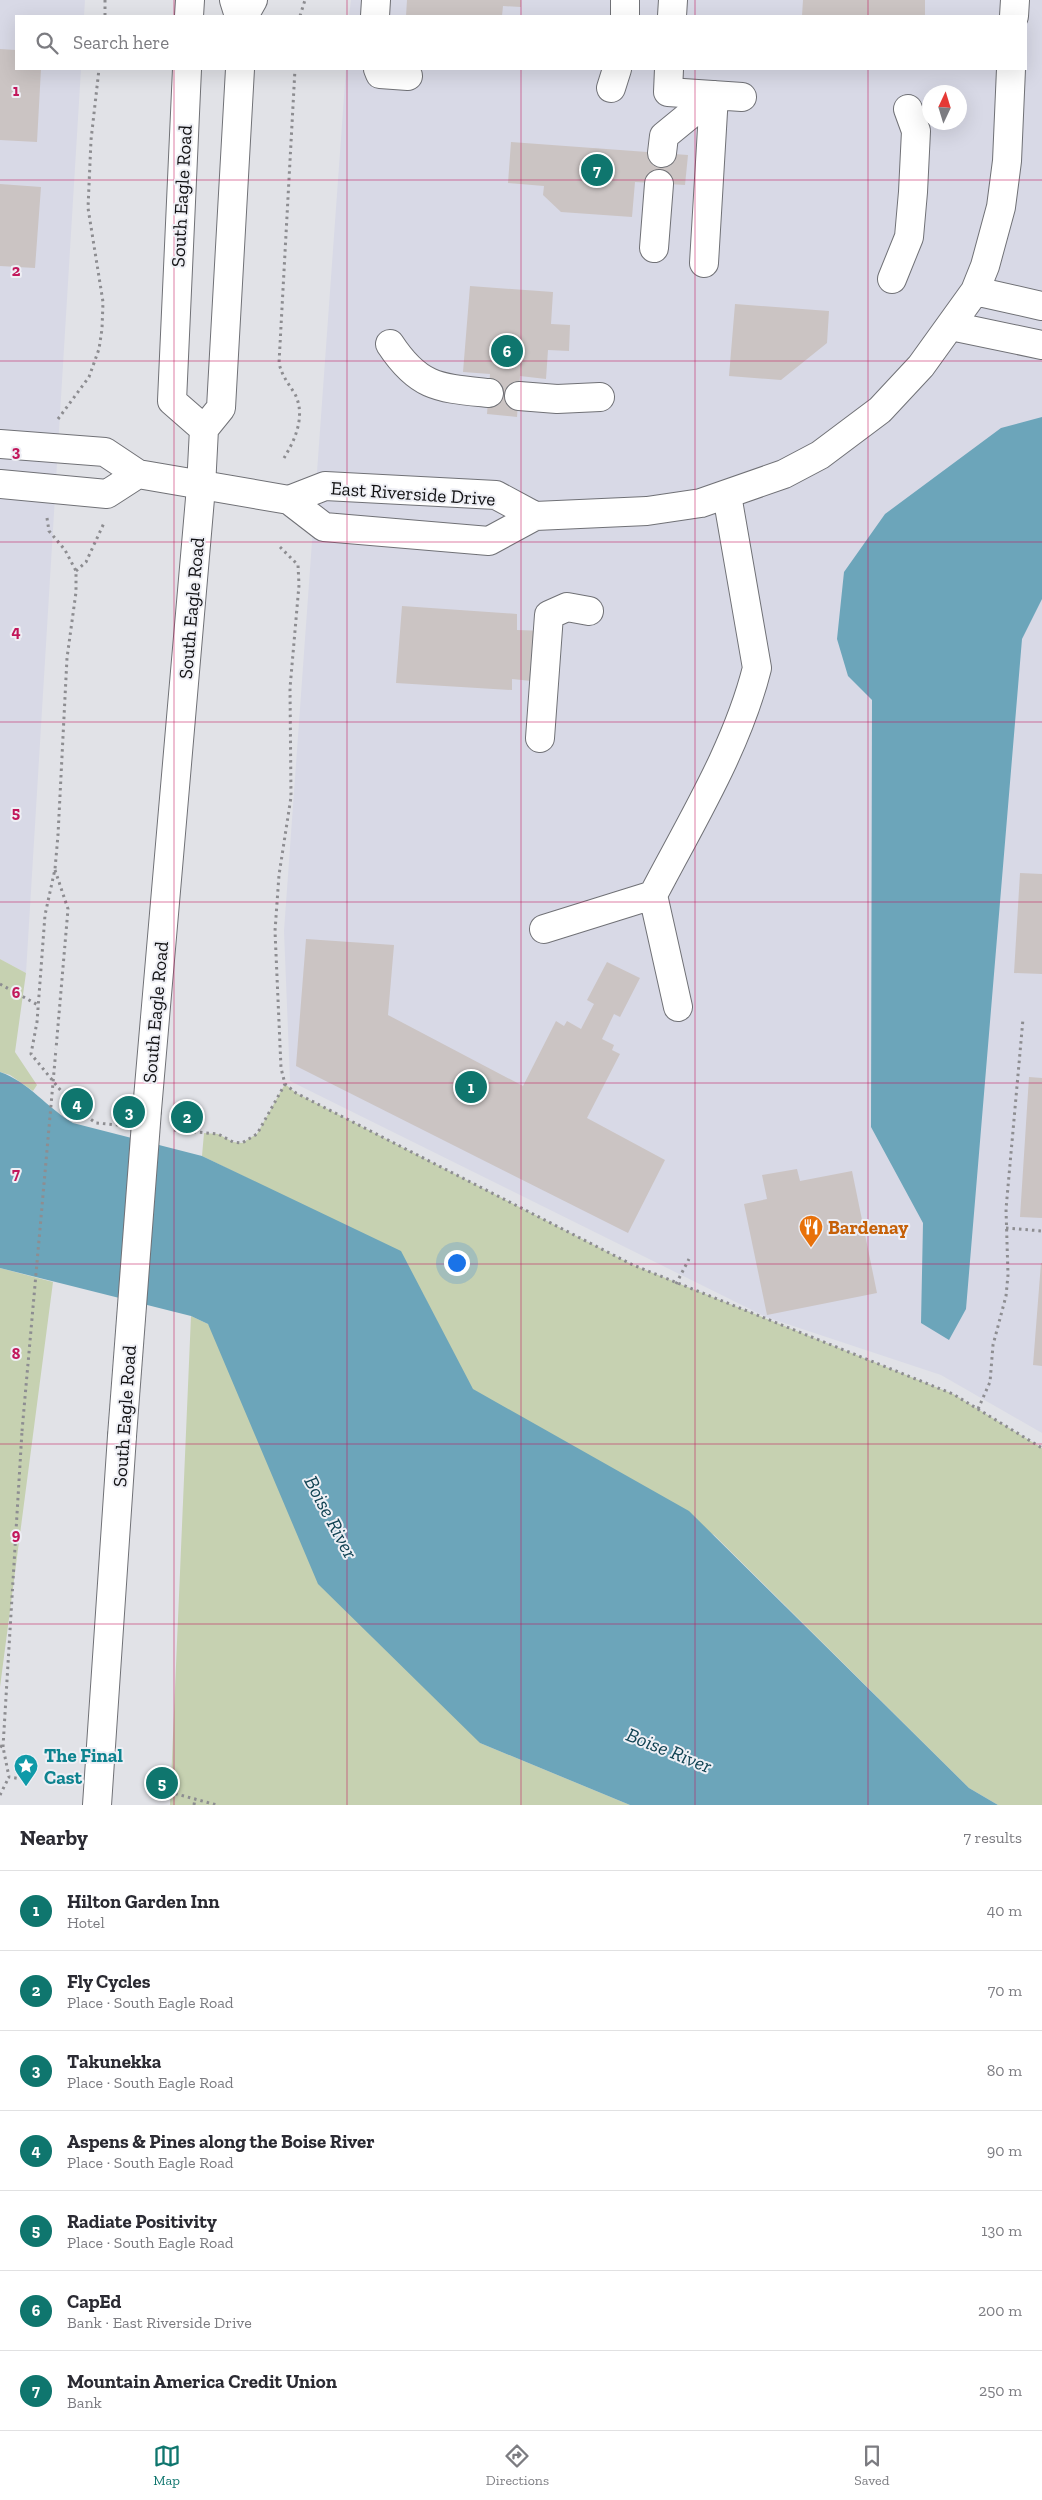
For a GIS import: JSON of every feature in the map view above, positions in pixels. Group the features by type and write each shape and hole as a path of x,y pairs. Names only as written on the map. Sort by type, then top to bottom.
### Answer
{"main road":[{"path":"190,0 190,15"},
{"path":"234,0 238,15"},
{"path":"244,15 246,0"},
{"path":"245,15 254,0"},
{"path":"375,15 376,0"},
{"path":"625,0 625,15"},
{"path":"672,15 673,0"},
{"path":"1014,15 1015,0"},
{"name":"South Eagle Road","path":"97,1805 145,1122 201,487 204,428 172,401 187,70"},
{"path":"204,428 221,408 240,70"},
{"path":"378,70 380,74 408,76"},
{"path":"669,70 668,92 742,97"},
{"name":"East Riverside Drive","path":"138,474 201,487 289,500 324,527 490,541 535,516 647,511 701,503 784,474 820,455 848,436 880,410 921,366 975,290 985,266 1001,207 1007,161 1011,70"},
{"path":"662,154 664,136 714,95"},
{"path":"704,263 714,95"},
{"path":"892,279 909,237 916,131 908,109"},
{"path":"654,248 659,184"},
{"path":"975,290 1042,306"},
{"path":"951,326 1042,344"},
{"path":"390,344 403,364 419,378 437,386 489,393"},
{"path":"519,396 557,399 600,397"},
{"path":"0,444 105,452 138,474 107,494 0,484"},
{"name":"East Riverside Drive","path":"289,500 325,486 496,495 535,516"},
{"path":"678,1007 653,895 727,752 752,690 757,668 727,495"},
{"path":"540,738 549,615 567,607 590,611"},
{"path":"544,929 653,895"}],"path":[{"path":"105,0 105,15"},
{"path":"300,15 305,0"},
{"path":"56,424 89,377 99,349 102,329 103,302 88,208 91,140 99,70"},
{"path":"284,458 296,439 300,411 295,396 283,378 279,363 295,70"},
{"path":"47,515 48,531 65,550 76,571 76,592 67,658 66,713 54,869 45,915 38,1005 31,1054 37,1064 76,1108 96,1123 145,1122 218,1134 233,1142 242,1142 257,1134 285,1084"},
{"path":"76,571 86,562 106,516"},
{"path":"280,548 298,565 299,585 290,688 291,797 279,875 275,932 281,1068 285,1084 296,1093 633,1265 676,1284 953,1394 1042,1448"},
{"path":"0,1794 10,1777 1,1747 22,1431 68,908 54,869"},
{"path":"0,984 38,1005"},
{"path":"978,1409 990,1382 994,1336 1006,1296 1008,1275 1006,1209 1022,1019"},
{"path":"1006,1228 1042,1231"},
{"path":"676,1284 689,1259"},
{"path":"10,1777 22,1779"},
{"path":"169,1792 217,1805"},
{"path":"194,1805 195,1799"}],"shaded area":[{"path":"0,0 85,0 84,15 15,15 15,70 81,70 26,973 0,959"},
{"path":"351,0 1042,0 1042,1433 941,1375 766,1317 290,1081 284,931 346,70 1027,70 1027,15 349,15"}],"green space":[{"path":"0,959 26,973 15,1052 37,1085 33,1091 10,1075 0,1072"},
{"path":"285,1084 296,1093 633,1265 953,1394 1042,1448 1042,1805 998,1805 969,1788 714,1535 472,1389 423,1294 255,1182 202,1156 204,1133 218,1134 233,1142 242,1143 257,1134"},
{"path":"0,1268 53,1282 0,1687"},
{"path":"191,1316 208,1324 480,1743 630,1805 170,1805"}],"water":[{"path":"1042,417 1042,599 1022,639 966,1309 949,1340 921,1323 923,1223 871,1127 872,700 848,676 837,639 844,572 885,514 1001,428"},
{"name":"Boise River","path":"0,1072 20,1082 73,1123 202,1156 401,1251 473,1389 689,1511 969,1788 998,1805 630,1805 480,1743 318,1584 208,1324 191,1316 0,1268"}],"building":[{"path":"407,0 521,0 521,7 503,6 502,15 406,15"},
{"path":"803,0 925,0 925,15 802,15"},
{"path":"0,49 15,50 15,70 41,70 37,142 0,140"},
{"path":"511,142 688,155 685,185 635,182 632,217 561,212 543,195 544,186 508,183"},
{"path":"0,184 41,187 35,268 0,266"},
{"path":"470,286 553,292 551,324 570,325 569,351 548,350 546,379 520,376 517,417 487,414 490,374 463,372"},
{"path":"735,304 829,311 827,343 781,380 729,376"},
{"path":"402,606 517,614 517,630 545,631 541,682 512,679 512,690 396,683"},
{"path":"1020,873 1042,874 1042,974 1014,973"},
{"path":"306,939 394,945 388,1015 523,1086 556,1021 564,1026 567,1021 581,1029 594,1004 587,1000 607,962 640,978 620,1017 614,1014 602,1039 614,1045 612,1050 620,1054 587,1118 665,1160 628,1233 296,1066"},
{"path":"1029,1077 1042,1078 1042,1218 1020,1217"},
{"name":"Bardenay","path":"797,1169 800,1181 852,1171 877,1293 767,1315 744,1204 767,1199 762,1175"},
{"path":"1042,1263 1042,1366 1033,1365"}],"place":[{"name":"Mountain America Credit Union","path":"597,170"},
{"name":"CapEd","path":"507,351"},
{"name":"Hilton Garden Inn","path":"471,1087"},
{"name":"Aspens & Pines along the Boise River","path":"77,1104"},
{"name":"Takunekka","path":"129,1112"},
{"name":"Fly Cycles","path":"187,1117"},
{"name":"Bardenay","path":"811,1248"},
{"name":"Radiate Positivity","path":"162,1783"},
{"name":"The Final Cast","path":"26,1787"}]}
